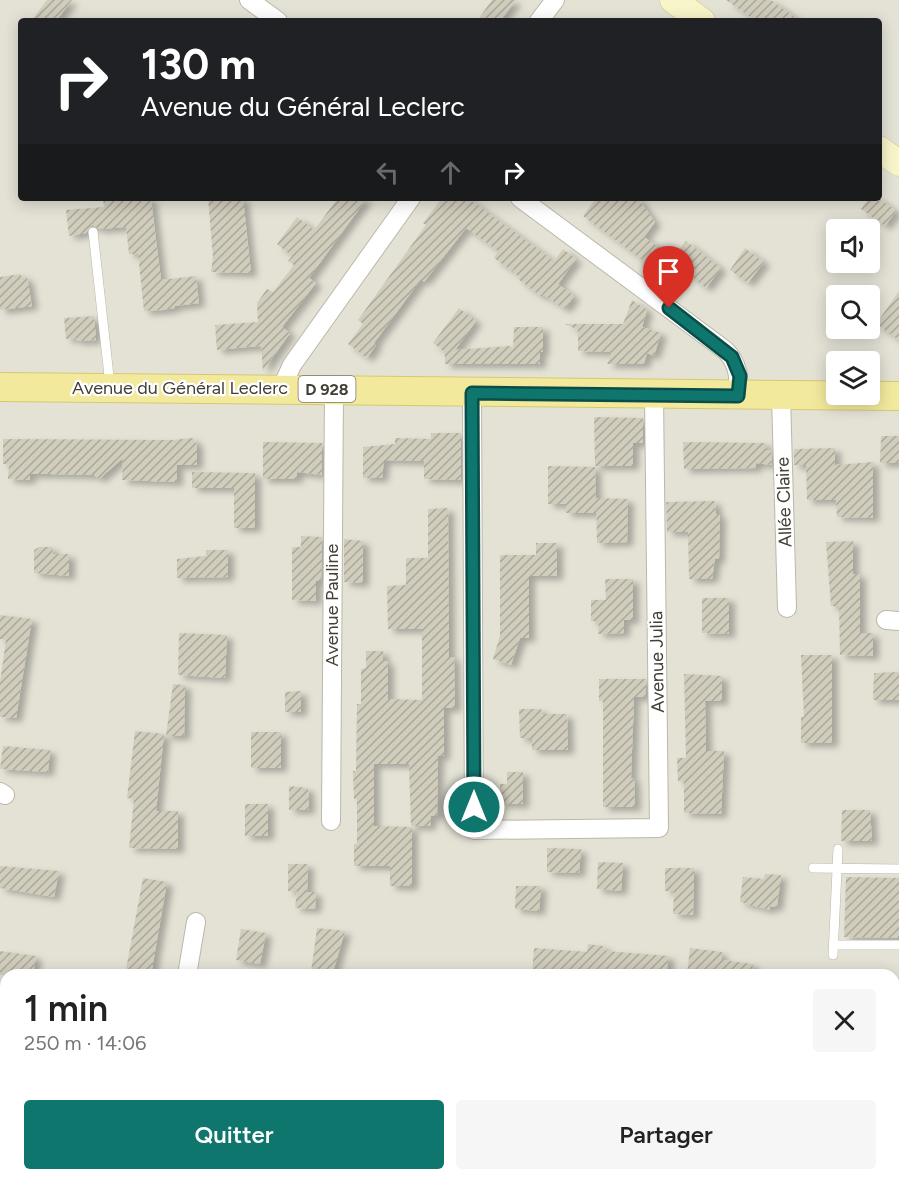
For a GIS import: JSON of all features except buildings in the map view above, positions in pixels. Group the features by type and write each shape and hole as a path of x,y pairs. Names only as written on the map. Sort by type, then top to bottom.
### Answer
{"main road":[{"name":"Avenue du Général Leclerc","path":"0,387 899,396"}],"street":[{"path":"249,0 274,18"},
{"path":"541,18 555,0"},
{"path":"673,0 698,18"},
{"path":"882,151 899,163"},
{"path":"281,389 292,365 409,201"},
{"path":"524,201 725,350 737,365 738,396"},
{"name":"Avenue Pauline","path":"331,821 334,390"},
{"name":"Avenue Julia","path":"472,393 474,830 557,831 659,828 654,395"},
{"name":"Allée Claire","path":"781,396 787,608"},
{"path":"189,969 196,922"}],"lane":[{"path":"93,232 110,388"},
{"path":"833,955 835,868 838,849"},
{"path":"813,868 899,869"},
{"path":"834,945 899,945"}],"shaded area":[{"path":"0,0 899,0 899,969 0,969"}],"route":[{"path":"474,807 472,393 738,396 740,376 732,357 669,308"}]}
